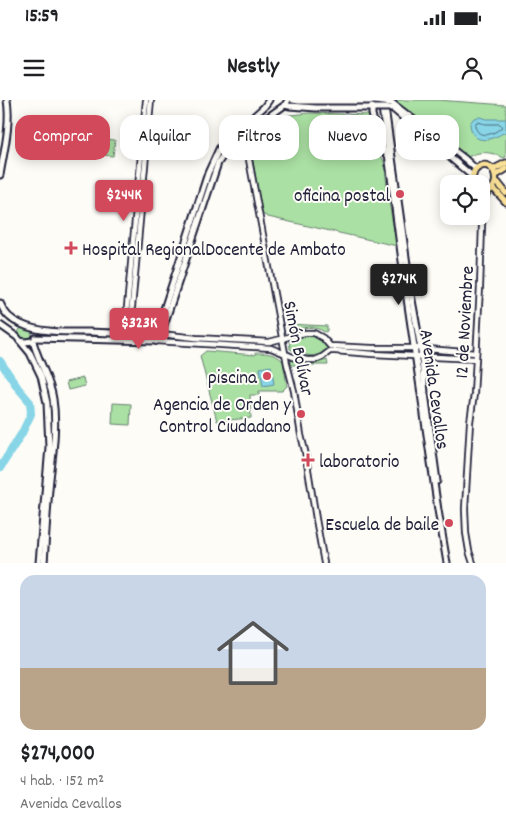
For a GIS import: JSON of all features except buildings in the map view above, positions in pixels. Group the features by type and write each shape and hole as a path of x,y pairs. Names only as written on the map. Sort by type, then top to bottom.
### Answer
{"main road":[{"path":"0,175 8,119 9,108 7,100"},
{"path":"293,100 378,101 395,108 466,159 476,170"},
{"path":"322,101 322,108"},
{"path":"378,101 373,108 372,114 380,148 388,155"},
{"name":"Avenida Cevallos","path":"378,101 388,155 406,292 418,349"},
{"name":"Avenida Cevallos","path":"378,101 412,300 448,563"},
{"path":"256,115 273,102 289,106 322,108 395,108 471,175"},
{"path":"271,115 285,104"},
{"path":"159,334 208,173 219,150"},
{"path":"0,303 7,315 22,325 33,328 156,340 220,160"},
{"path":"496,172 506,163"},
{"path":"473,175 476,170 487,166 496,172 498,183 506,193"},
{"path":"496,172 506,169"},
{"path":"490,190 494,189 498,183"},
{"path":"494,189 506,202"},
{"path":"0,325 18,339 30,353 41,376 47,403 49,447 39,563"},
{"path":"18,339 17,330 22,325"},
{"path":"33,328 36,353 49,381 54,408 54,446 44,563"},
{"path":"18,339 25,342 34,339 126,337 159,334"}],"street":[{"path":"126,337 146,100"},
{"path":"126,337 151,100"},
{"name":"Simón Bolívar","path":"248,160 294,391 324,563"},
{"name":"12 de Noviembre","path":"472,563 466,533 465,509 470,422 474,394 483,225"},
{"path":"159,334 269,342 304,333 314,334 323,338 330,346 476,352"},
{"path":"156,340 271,348 307,360 322,358 330,352 476,358"}],"green space":[{"path":"393,100 437,100 506,105 506,157 477,153 468,157 459,150 459,115 413,115"},
{"path":"310,113 370,115 309,115 309,160 383,160 397,246 268,217 262,214 253,160 299,160 299,115 291,115"},
{"path":"110,140 115,140 113,156 110,156"},
{"path":"287,324 327,326 327,331 308,327 290,331"},
{"path":"22,327 28,327 32,334 28,341 22,341 18,337 18,331"},
{"path":"316,333 328,341 328,350 318,355 309,356 290,349 289,339 291,336"},
{"path":"206,351 274,355 283,361 287,386 282,391 259,391 259,395 250,395 251,418 217,421 200,356"},
{"path":"291,360 318,363 327,360 328,365 291,365"},
{"path":"83,378 85,386 68,390 66,382"},
{"path":"113,403 131,404 130,425 112,424"}],"water":[{"path":"474,118 486,119 506,119 506,132 490,139 478,138 472,133 470,123"},
{"name":"piscina","path":"271,366 274,384 263,386 260,368"}],"waterway":[{"path":"0,361 30,402 31,414 22,433 0,468"}],"place":[{"name":"oficina postal","path":"400,194"},
{"name":"Hospital RegionalDocente de Ambato","path":"71,248"},
{"name":"piscina","path":"267,376"},
{"name":"Agencia de Orden y Control Ciudadano","path":"301,414"},
{"name":"laboratorio","path":"308,460"},
{"name":"Escuela de baile","path":"449,523"}]}
